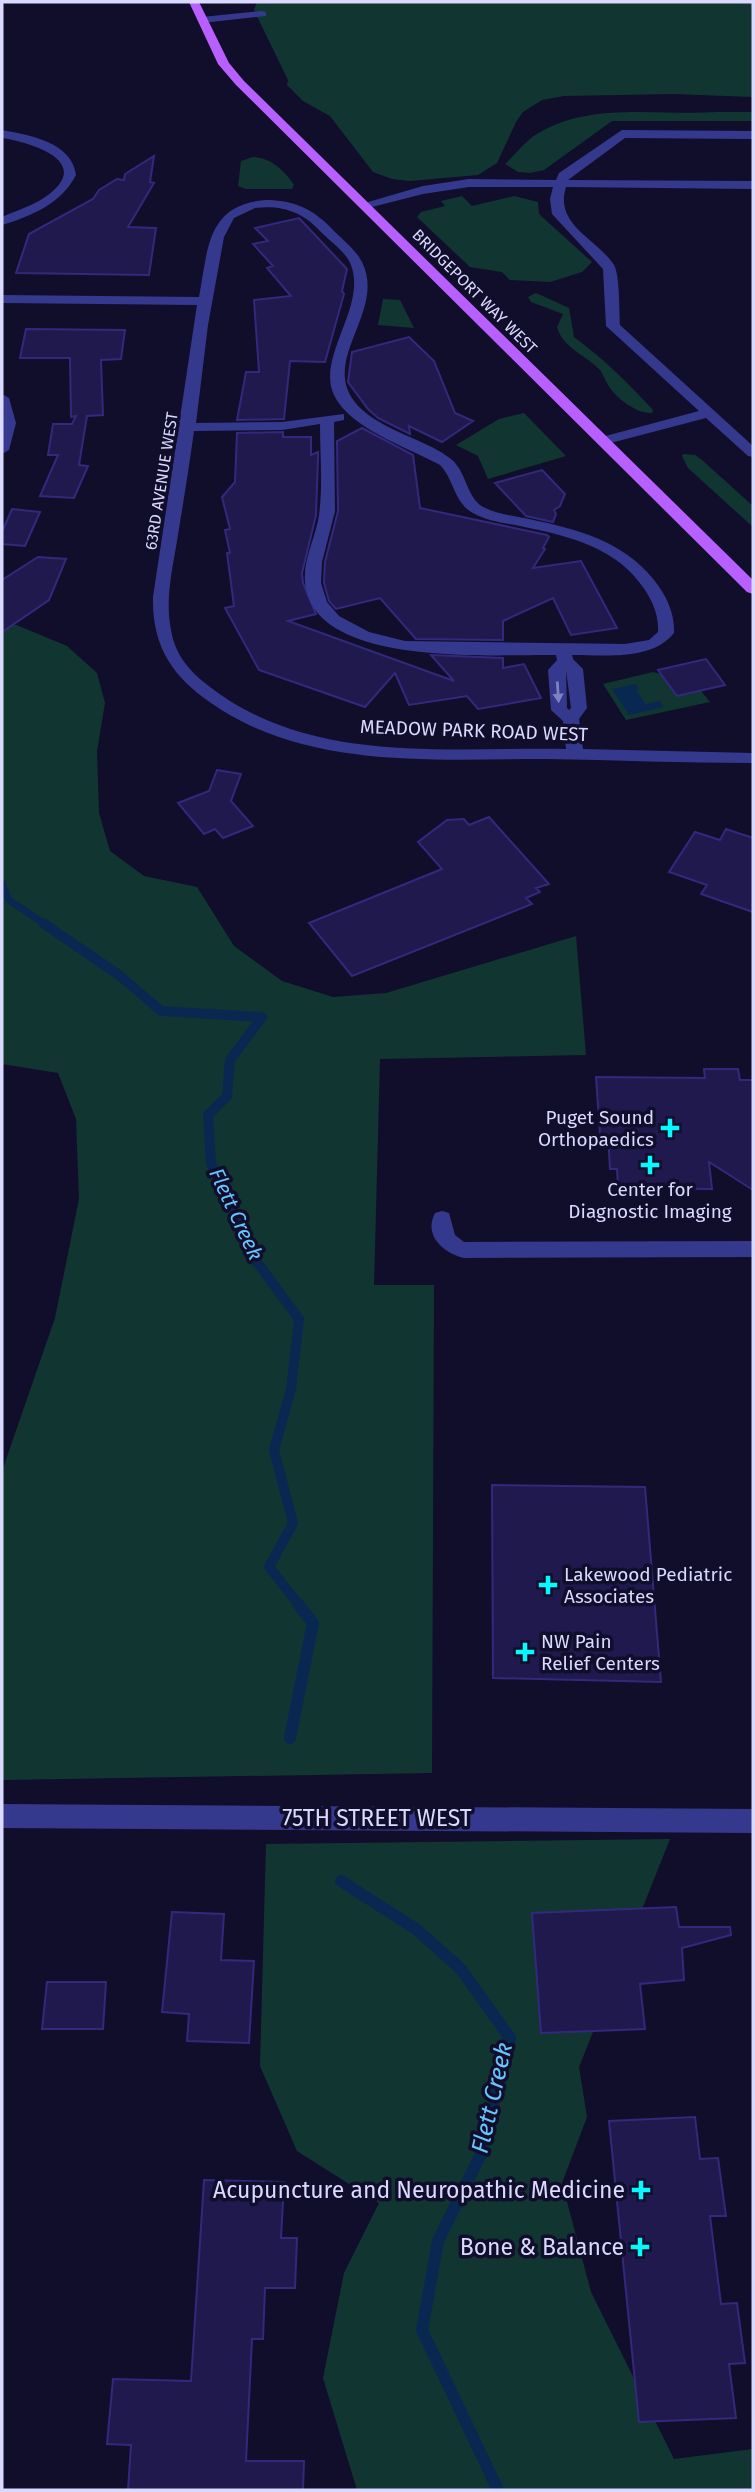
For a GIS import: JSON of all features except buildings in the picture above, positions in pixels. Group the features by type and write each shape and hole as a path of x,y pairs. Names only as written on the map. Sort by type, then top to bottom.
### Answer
{"main road":[{"name":"BRIDGEPORT WAY WEST","path":"194,2 225,64 240,83 753,589"}],"street":[{"path":"202,20 262,14"},
{"path":"2,134 30,138 45,145 65,160 69,171 66,185 52,197 2,221"},
{"path":"753,135 622,135 563,176 556,199 558,214 609,268 613,326 753,453"},
{"path":"364,205 423,190 469,183 753,185"},
{"name":"63RD AVENUE WEST","path":"175,663 165,643 161,618 161,590 188,427 204,301 224,221 241,208 273,204 295,207 311,215 352,256 358,266 357,301 338,380 341,396 353,411"},
{"path":"2,299 204,301"},
{"path":"2,398 9,423 2,450"},
{"path":"188,427 282,426 327,421 353,411 452,467 460,478 466,501 476,510 566,531 603,544 633,564 655,593 665,613 667,628 664,637 645,646 564,655 394,645 345,626 322,607 314,588 312,571 327,511 327,421"},
{"path":"603,441 708,413"},
{"path":"564,655 556,670 559,709 571,719 575,755"},
{"name":"MEADOW PARK ROAD WEST","path":"175,663 196,685 222,704 251,720 306,739 390,751 753,758"},
{"path":"442,1219 442,1233 447,1242 454,1248 464,1250 753,1249"},
{"name":"75TH STREET WEST","path":"2,1816 753,1821"}],"green space":[{"path":"257,2 753,2 753,97 673,94 564,96 542,100 523,112 497,163 478,175 410,181 392,179 373,172 330,116 303,101 287,85 288,80 254,10"},
{"path":"625,112 753,112 753,121 612,121 544,170 518,172 505,164 537,134 579,117"},
{"path":"253,157 266,160 286,174 294,185 292,189 246,189 238,186 241,161"},
{"path":"462,196 472,206 514,196 538,202 539,214 592,262 582,272 550,282 510,280 502,272 470,267 417,217 421,212 445,206 441,201"},
{"path":"536,293 569,308 574,337 625,381 653,410 652,413 633,408 615,394 602,372 569,346 560,334 557,327 563,314 531,302 528,297"},
{"path":"383,299 400,300 414,328 378,325"},
{"path":"524,413 566,456 488,479 478,456 456,445 499,419"},
{"path":"683,454 695,455 702,460 753,506 753,527 688,468"},
{"path":"2,619 67,646 97,673 105,703 97,751 99,813 110,851 144,876 197,887 234,946 282,981 333,997 386,993 576,936 586,1055 380,1059 374,1285 434,1285 432,1773 2,1780 2,1471 55,1318 79,1199 76,1119 58,1073 2,1064"},
{"path":"653,672 661,674 677,696 701,691 710,702 626,720 603,684"},
{"path":"670,1839 579,2067 587,2117 562,2183 591,2292 674,2459 753,2449 753,2490 357,2490 323,2378 344,2273 379,2203 297,2151 260,2066 266,1844"}],"water":[{"path":"636,684 639,689 636,690 646,704 660,701 664,707 629,715 612,689"}],"waterway":[{"name":"Flett Creek","path":"2,883 9,900 46,925"},
{"name":"Flett Creek","path":"43,923 119,975 161,1011 262,1017 230,1060 227,1096 208,1115 211,1163 254,1258 299,1319 291,1389 274,1450 293,1523 269,1567 300,1606"},
{"name":"Flett Creek","path":"290,1738 313,1623 298,1604"},
{"name":"Flett Creek","path":"341,1881 416,1929 461,1969 510,2038 481,2154 438,2241 422,2330 498,2490"}],"place":[{"name":"Puget Sound Orthopaedics","path":"670,1128"},
{"name":"Center for Diagnostic Imaging","path":"650,1165"},
{"name":"Lakewood Pediatric Associates","path":"548,1585"},
{"name":"NW Pain Relief Centers","path":"525,1652"},
{"name":"Acupuncture and Neuropathic Medicine","path":"641,2190"},
{"name":"Bone & Balance","path":"640,2247"}]}
